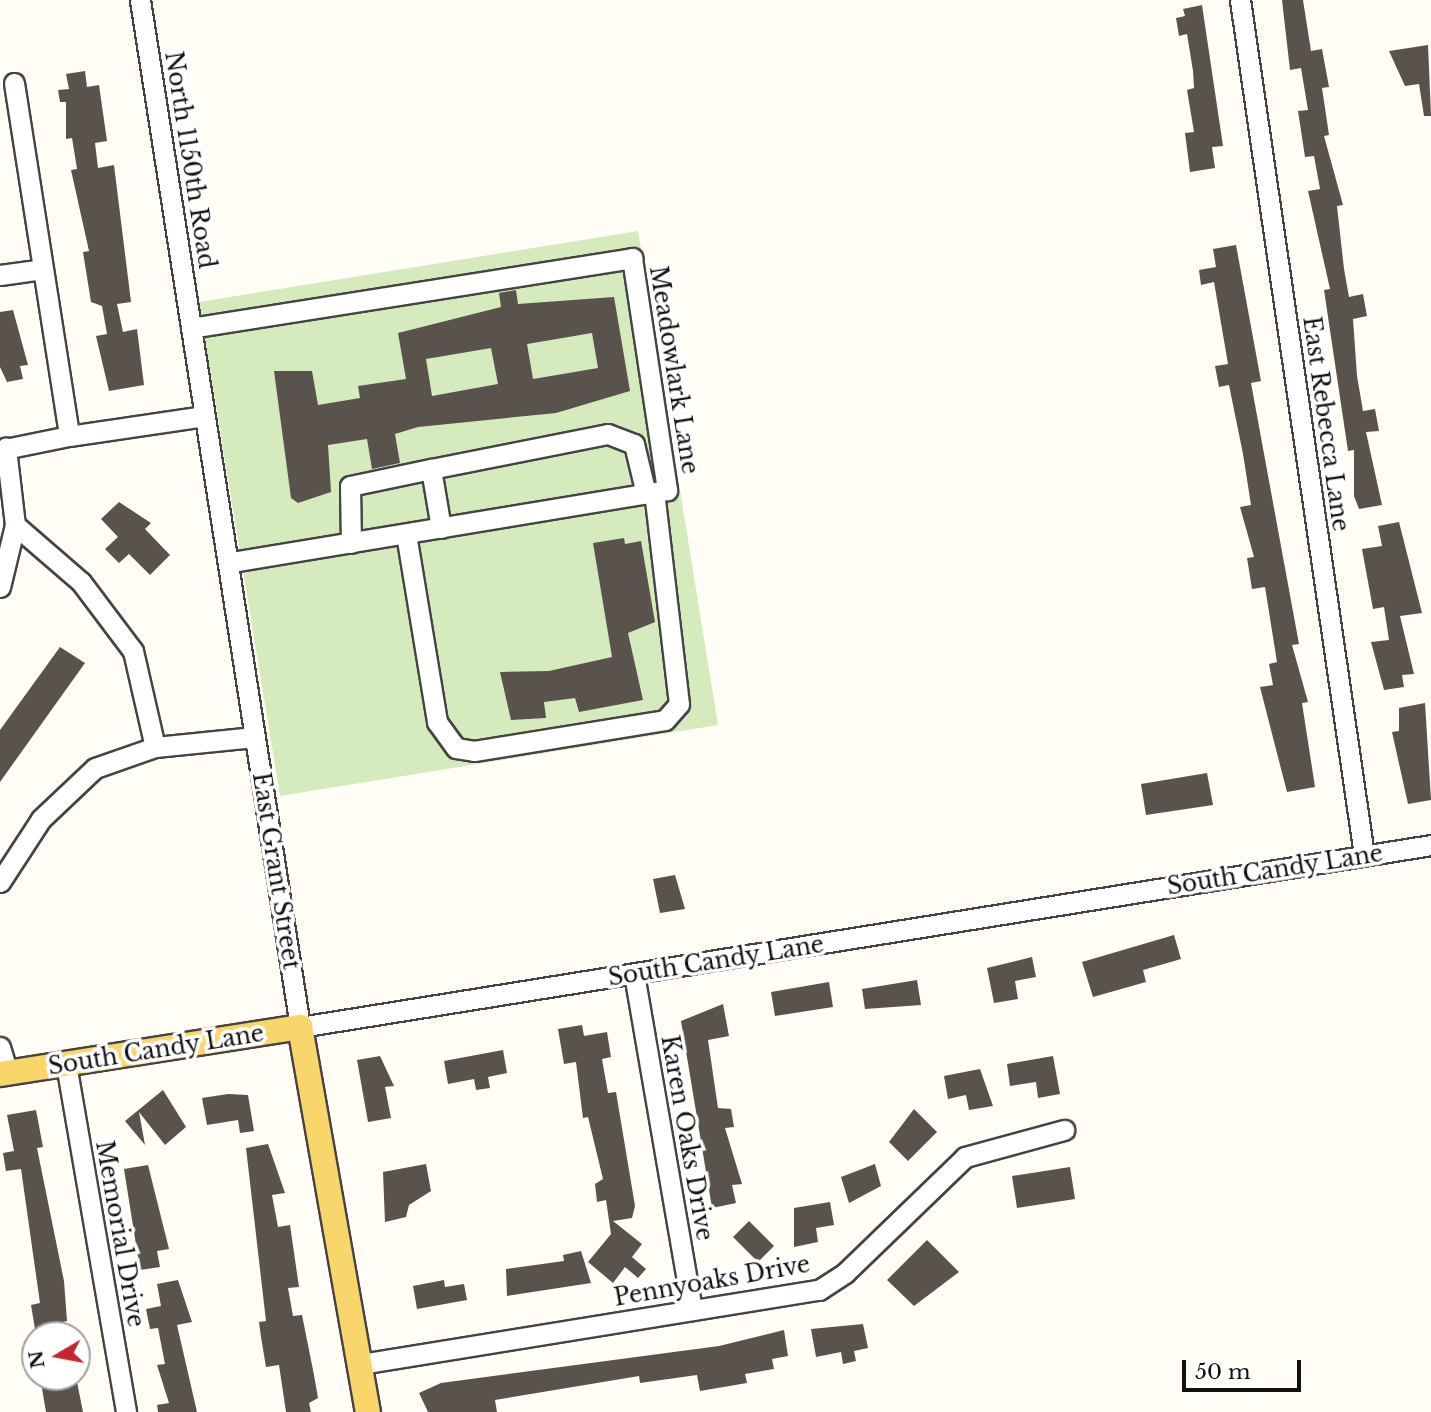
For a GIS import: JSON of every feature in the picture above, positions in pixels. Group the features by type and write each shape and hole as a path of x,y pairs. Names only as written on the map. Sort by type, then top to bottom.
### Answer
{"main road":[{"name":"South Candy Lane","path":"4,1073 300,1027"},
{"name":"East Grant Street","path":"300,1027 368,1412"}],"street":[{"name":"North 1150th Road","path":"140,0 191,328"},
{"name":"East Rebecca Lane","path":"1240,0 1364,855"},
{"path":"14,83 69,436"},
{"name":"Meadowlark Lane","path":"191,328 632,258 667,490 650,493"},
{"path":"0,275 43,269"},
{"name":"East Grant Street","path":"191,328 300,1027"},
{"path":"0,587 15,526 3,449 69,436 205,416"},
{"path":"351,543 350,486 431,468 617,435 639,453 650,493 679,704 665,719 488,749 456,748 437,722 406,534"},
{"path":"431,468 441,528"},
{"path":"228,563 650,493"},
{"path":"15,526 81,582 133,651 156,747"},
{"path":"0,882 72,785 117,755 156,747 254,737"},
{"name":"South Candy Lane","path":"300,1027 1431,845"},
{"name":"Karen Oaks Drive","path":"634,974 692,1310"},
{"path":"0,1047 4,1073"},
{"name":"Memorial Drive","path":"66,1064 126,1412"},
{"name":"Pennyoaks Drive","path":"360,1364 819,1290 845,1273 965,1157 1064,1130"}],"green space":[{"path":"638,231 718,725 280,796 199,302"}],"building":[{"path":"1282,0 1303,0 1311,51 1322,49 1329,87 1322,88 1329,135 1324,136 1343,205 1337,206 1344,269 1349,297 1363,294 1367,316 1353,319 1357,376 1363,411 1375,409 1379,431 1366,432 1382,505 1359,509 1354,496 1354,450 1348,451 1324,290 1330,289 1308,191 1320,189 1314,156 1305,157 1298,111 1308,110 1301,68 1290,70"},
{"path":"1202,5 1223,146 1212,147 1215,168 1190,172 1185,133 1194,132 1187,90 1194,88 1193,71 1187,34 1179,36 1176,18 1185,16 1183,9"},
{"path":"1428,45 1431,116 1424,116 1419,84 1405,86 1389,51"},
{"path":"85,71 87,87 99,85 107,141 95,143 98,168 114,165 131,302 117,304 123,332 137,329 144,385 109,391 96,336 107,334 102,306 91,302 83,252 89,251 71,170 77,169 72,138 66,139 66,102 60,102 58,90 69,89 66,74"},
{"path":"1236,245 1261,381 1251,383 1299,644 1292,645 1308,702 1302,703 1315,787 1287,792 1260,687 1273,685 1269,664 1277,662 1265,587 1252,589 1247,558 1254,557 1240,507 1251,505 1243,454 1229,385 1219,387 1215,366 1228,364 1214,282 1201,285 1199,270 1216,267 1213,249"},
{"path":"516,290 518,304 614,297 630,391 556,413 418,427 395,434 400,463 372,469 367,439 328,445 331,492 298,503 291,498 274,371 312,371 318,405 360,398 358,386 406,379 398,333 501,307 499,293","holes":["592,333 598,368 533,379 527,344","491,348 498,384 432,396 426,359"]},
{"path":"13,310 28,365 20,366 23,379 7,382 0,367 0,312"},
{"path":"119,502 151,523 145,529 170,555 150,575 129,554 119,563 105,549 118,537 101,519"},
{"path":"1399,522 1422,613 1400,616 1414,674 1402,675 1404,687 1384,690 1371,642 1389,640 1384,607 1373,609 1362,549 1382,546 1378,526"},
{"path":"624,538 625,544 641,541 655,622 628,633 643,700 579,712 575,698 544,702 546,718 511,720 500,672 549,671 612,657 593,543"},
{"path":"60,647 85,663 0,782 0,730"},
{"path":"1425,703 1431,800 1408,804 1392,732 1399,731 1399,708"},
{"path":"1207,773 1213,805 1146,815 1141,784"},
{"path":"675,875 685,909 660,913 653,879"},
{"path":"1174,935 1181,959 1143,970 1146,982 1093,997 1082,962"},
{"path":"1032,957 1036,977 1015,981 1018,999 994,1003 987,968"},
{"path":"917,980 921,1005 865,1009 862,989"},
{"path":"829,982 833,1007 775,1016 771,992"},
{"path":"723,1004 729,1036 708,1040 718,1108 731,1109 734,1127 725,1128 742,1184 732,1185 736,1203 712,1208 681,1021"},
{"path":"582,1025 584,1036 607,1032 611,1057 602,1059 608,1093 616,1092 635,1206 632,1218 613,1221 642,1244 632,1257 646,1269 638,1278 625,1267 613,1283 588,1262 611,1234 606,1200 597,1202 595,1184 603,1179 588,1117 583,1118 576,1062 564,1064 558,1029"},
{"path":"503,1050 507,1073 488,1077 490,1088 476,1090 474,1079 448,1084 444,1061"},
{"path":"380,1056 394,1086 385,1087 391,1118 368,1122 357,1060"},
{"path":"1053,1056 1060,1094 1038,1098 1036,1082 1010,1086 1007,1064"},
{"path":"980,1069 993,1106 969,1110 966,1095 948,1099 944,1076"},
{"path":"163,1090 186,1127 165,1145 139,1112 145,1145 125,1121"},
{"path":"228,1094 248,1095 254,1131 240,1133 238,1120 207,1125 202,1098"},
{"path":"914,1109 937,1132 908,1161 889,1142"},
{"path":"36,1110 43,1147 37,1148 64,1281 67,1321 34,1321 31,1305 40,1303 21,1169 6,1171 3,1153 14,1151 7,1115"},
{"path":"268,1144 285,1193 272,1195 278,1227 290,1225 299,1287 288,1288 293,1316 302,1315 318,1398 309,1403 311,1412 286,1412 279,1365 266,1367 261,1337 259,1322 266,1321 246,1148"},
{"path":"426,1164 431,1191 409,1205 406,1217 385,1222 383,1172"},
{"path":"875,1164 881,1186 849,1203 841,1177"},
{"path":"148,1165 169,1249 157,1251 160,1267 140,1270 124,1169"},
{"path":"1070,1167 1075,1199 1017,1208 1012,1176"},
{"path":"830,1202 834,1225 816,1228 818,1242 794,1247 794,1208"},
{"path":"749,1221 774,1246 758,1262 733,1237"},
{"path":"927,1240 959,1272 914,1306 887,1280"},
{"path":"581,1251 591,1283 507,1296 506,1269 564,1261 563,1255"},
{"path":"178,1280 192,1322 177,1325 197,1412 158,1412 157,1405 169,1403 157,1365 165,1364 158,1328 150,1329 146,1309 161,1306 157,1284"},
{"path":"444,1280 445,1287 464,1284 467,1300 417,1309 413,1286"},
{"path":"863,1324 868,1348 854,1351 856,1361 843,1364 841,1352 816,1357 811,1329"},
{"path":"784,1330 788,1356 772,1359 774,1369 745,1374 747,1383 700,1391 697,1375 640,1383 639,1376 495,1400 497,1412 428,1412 419,1393 441,1383 719,1346"},
{"path":"42,1391 79,1391 83,1412 46,1412"}]}
